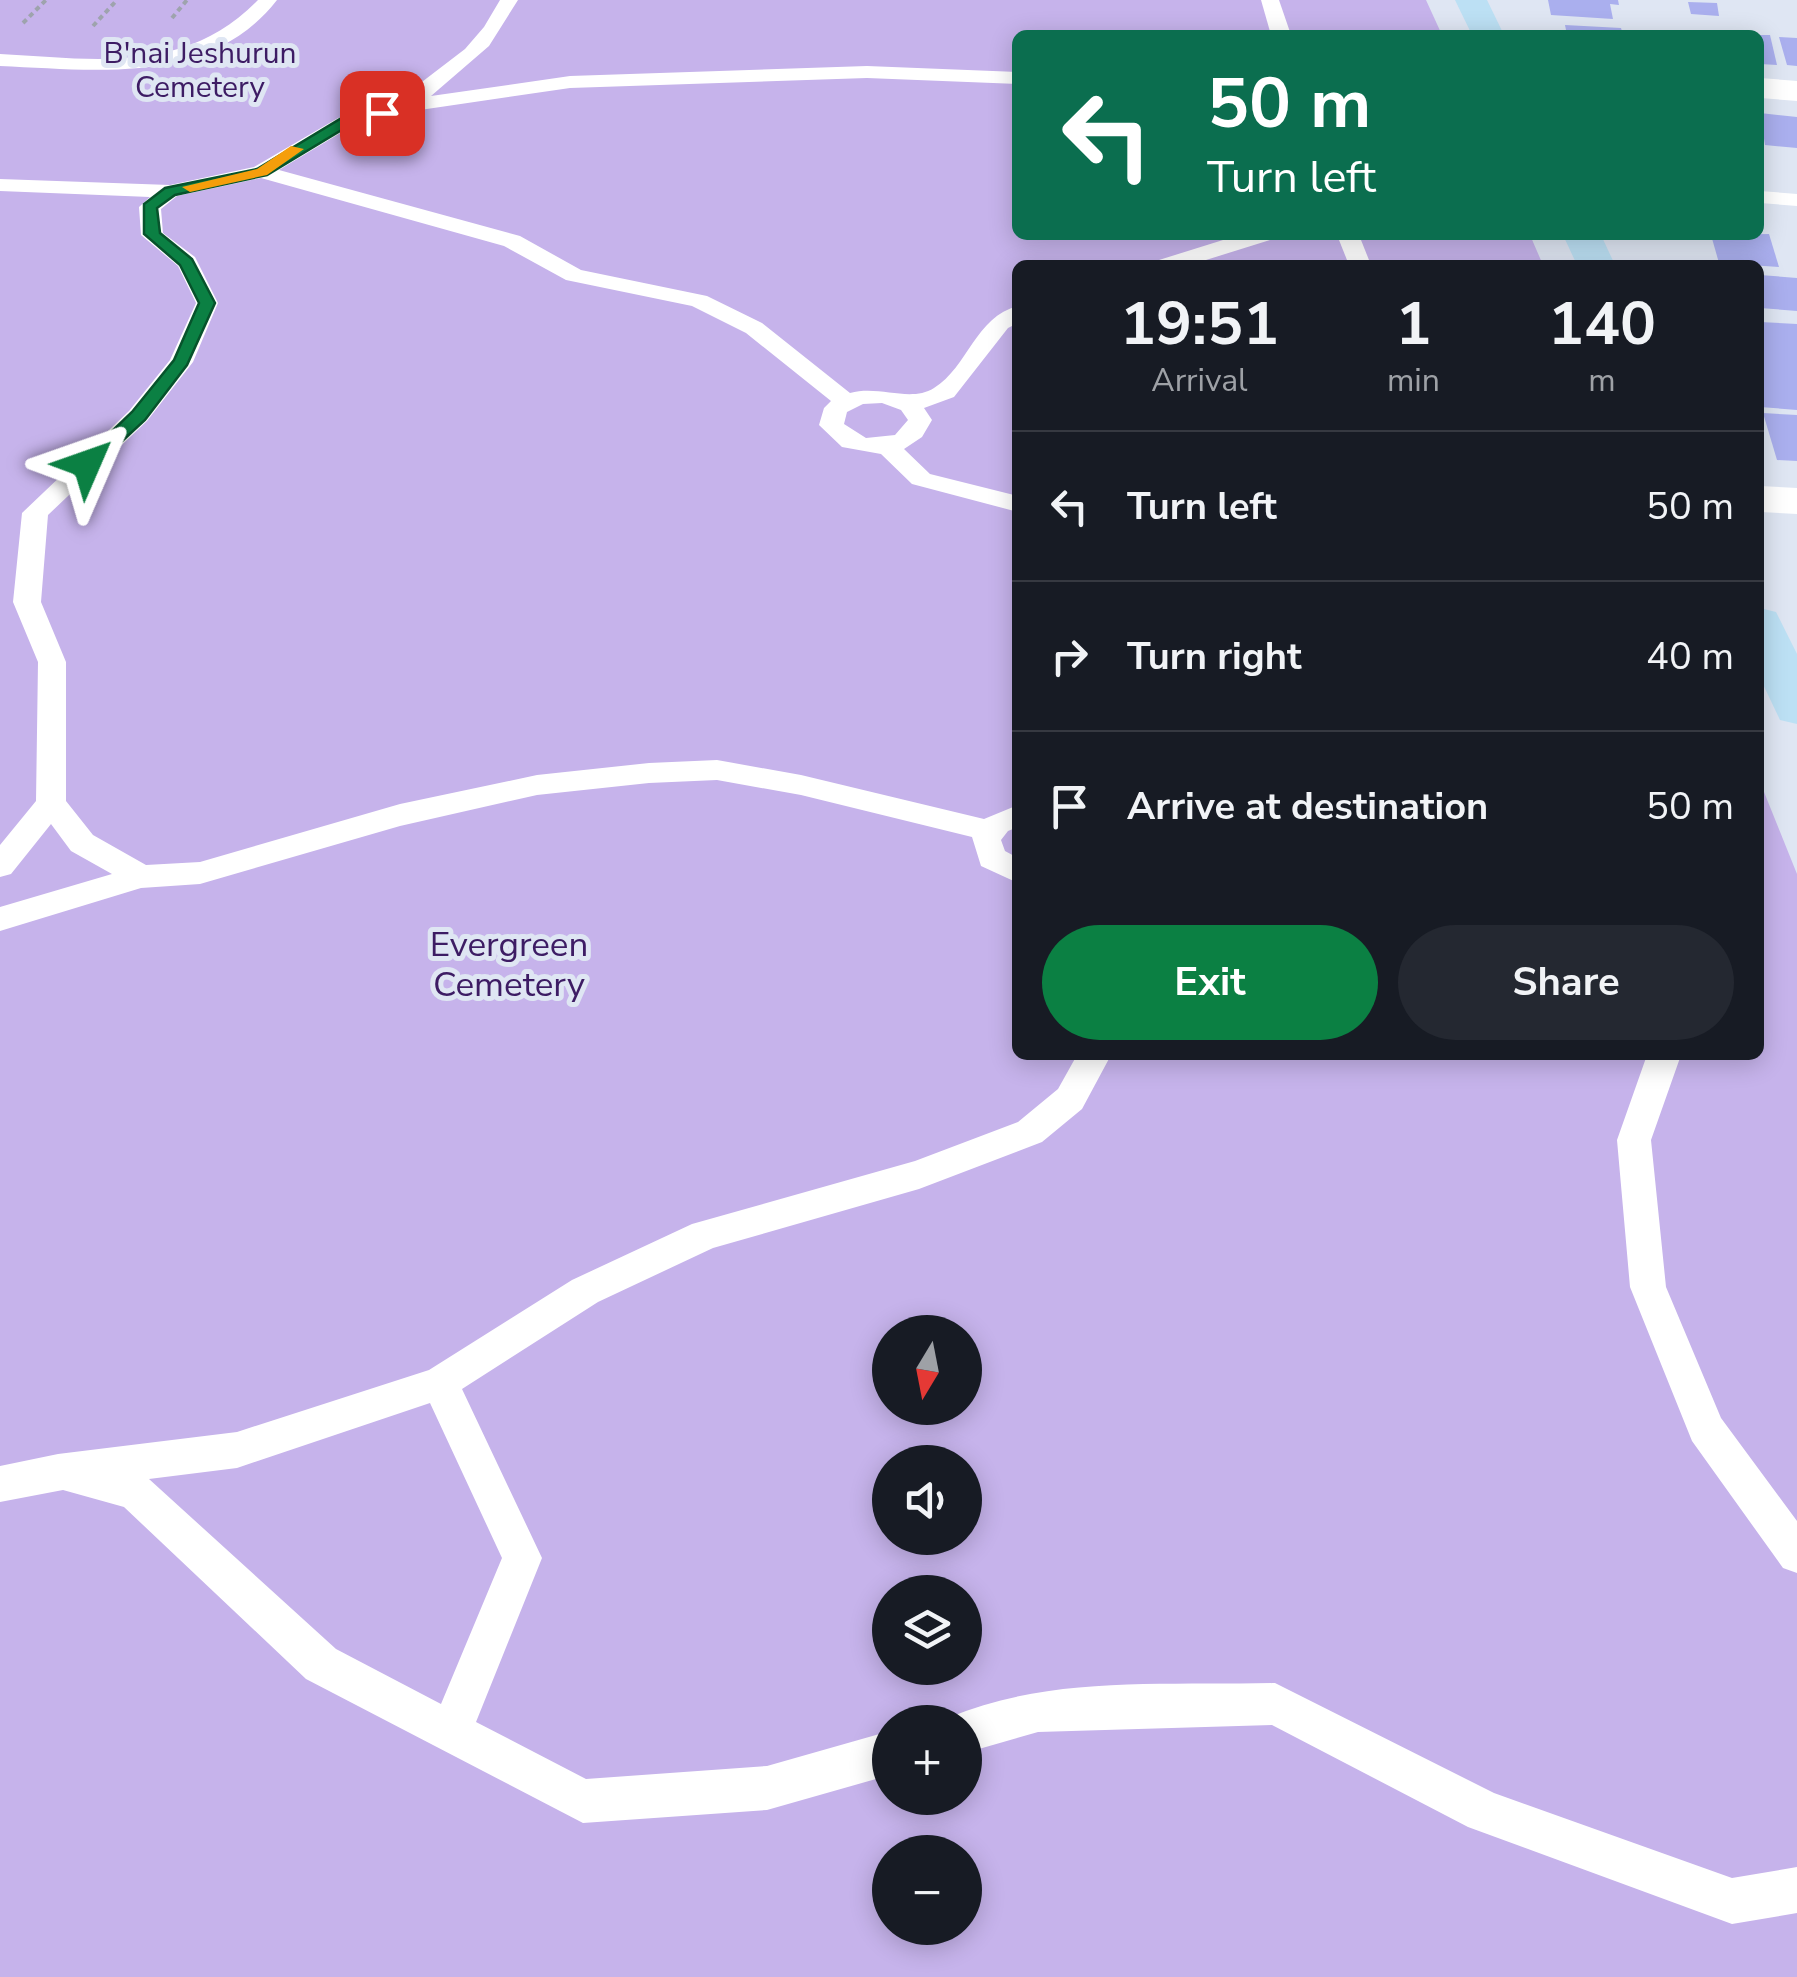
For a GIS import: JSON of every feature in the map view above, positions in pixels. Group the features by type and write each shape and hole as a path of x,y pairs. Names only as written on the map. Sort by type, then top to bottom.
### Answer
{"main road":[{"path":"1471,0 1486,30"},
{"path":"1764,632 1797,708"}],"street":[{"path":"1764,88 1797,91"},
{"path":"1764,499 1797,501"}],"lane":[{"path":"0,60 115,64 169,59 229,40 252,21 268,0"},
{"path":"420,104 420,92 460,65 494,33 509,0"},
{"path":"1270,0 1279,30"},
{"path":"0,185 170,192 262,172 345,122 420,104 570,82 867,72 1012,78"},
{"path":"262,172 512,241 574,275 699,301 754,328 846,401"},
{"path":"141,877 82,843 51,803 52,662 27,602 36,513 138,416 182,362 207,303 187,262 152,234 150,207 170,192"},
{"path":"1764,198 1797,200"},
{"path":"1183,260 1246,240"},
{"path":"910,404 920,420 918,428 911,436 887,446 857,444 836,433 831,416 846,401 886,396 910,404 945,392 1000,323 1012,316"},
{"path":"887,446 922,479 1012,502"},
{"path":"0,918 141,877 200,873 400,815 537,785 648,773 717,770 801,785 990,831"},
{"path":"0,866 51,803"},
{"path":"1012,818 996,823 986,840 992,858 1012,869"},
{"path":"0,1484 58,1472 237,1450 440,1383 585,1291 705,1235 920,1174 1030,1132 1070,1098 1091,1060"},
{"path":"1662,1060 1634,1140 1648,1287 1706,1428 1797,1554"},
{"path":"440,1383 522,1558 451,1732"},
{"path":"58,1472 135,1492 321,1664 583,1800 767,1788 872,1758"},
{"path":"982,1727 1038,1712 1275,1704 1484,1812 1732,1901 1797,1890"}],"path":[{"path":"22,23 46,0"},
{"path":"112,26 93,26 117,0"},
{"path":"187,0 167,24 252,21"},
{"path":"11,22 40,24"}],"green space":[{"name":"Evergreen Cemetery","path":"0,0 1426,0 1440,30 1012,30 1012,240 1532,240 1541,260 1012,260 1012,1060 1764,1060 1764,792 1797,874 1797,1977 0,1977"}],"building":[{"path":"1548,0 1618,0 1619,5 1610,4 1613,19 1551,15"},
{"path":"1688,2 1717,3 1719,16 1691,14"},
{"path":"1565,25 1622,30 1566,30"},
{"path":"1764,35 1770,35 1777,65 1764,64"},
{"path":"1779,37 1797,38 1797,66 1787,65"},
{"path":"1764,113 1797,117 1797,148 1765,145"},
{"path":"1764,234 1769,234 1779,267 1764,266 1764,260 1718,260 1712,240 1764,240"},
{"path":"1764,275 1797,278 1797,311 1764,308"},
{"path":"1764,322 1797,324 1797,410 1764,407"},
{"path":"1764,413 1797,415 1797,461 1777,460"}],"slow traffic":[{"path":"190,187 262,172 296,149"}],"route":[{"path":"87,464 138,416 182,362 207,303 187,262 152,234 150,207 170,192 262,172 345,122 382,113"}],"park label":[{"name":"B'nai Jeshurun Cemetery","path":"200,70"}]}
